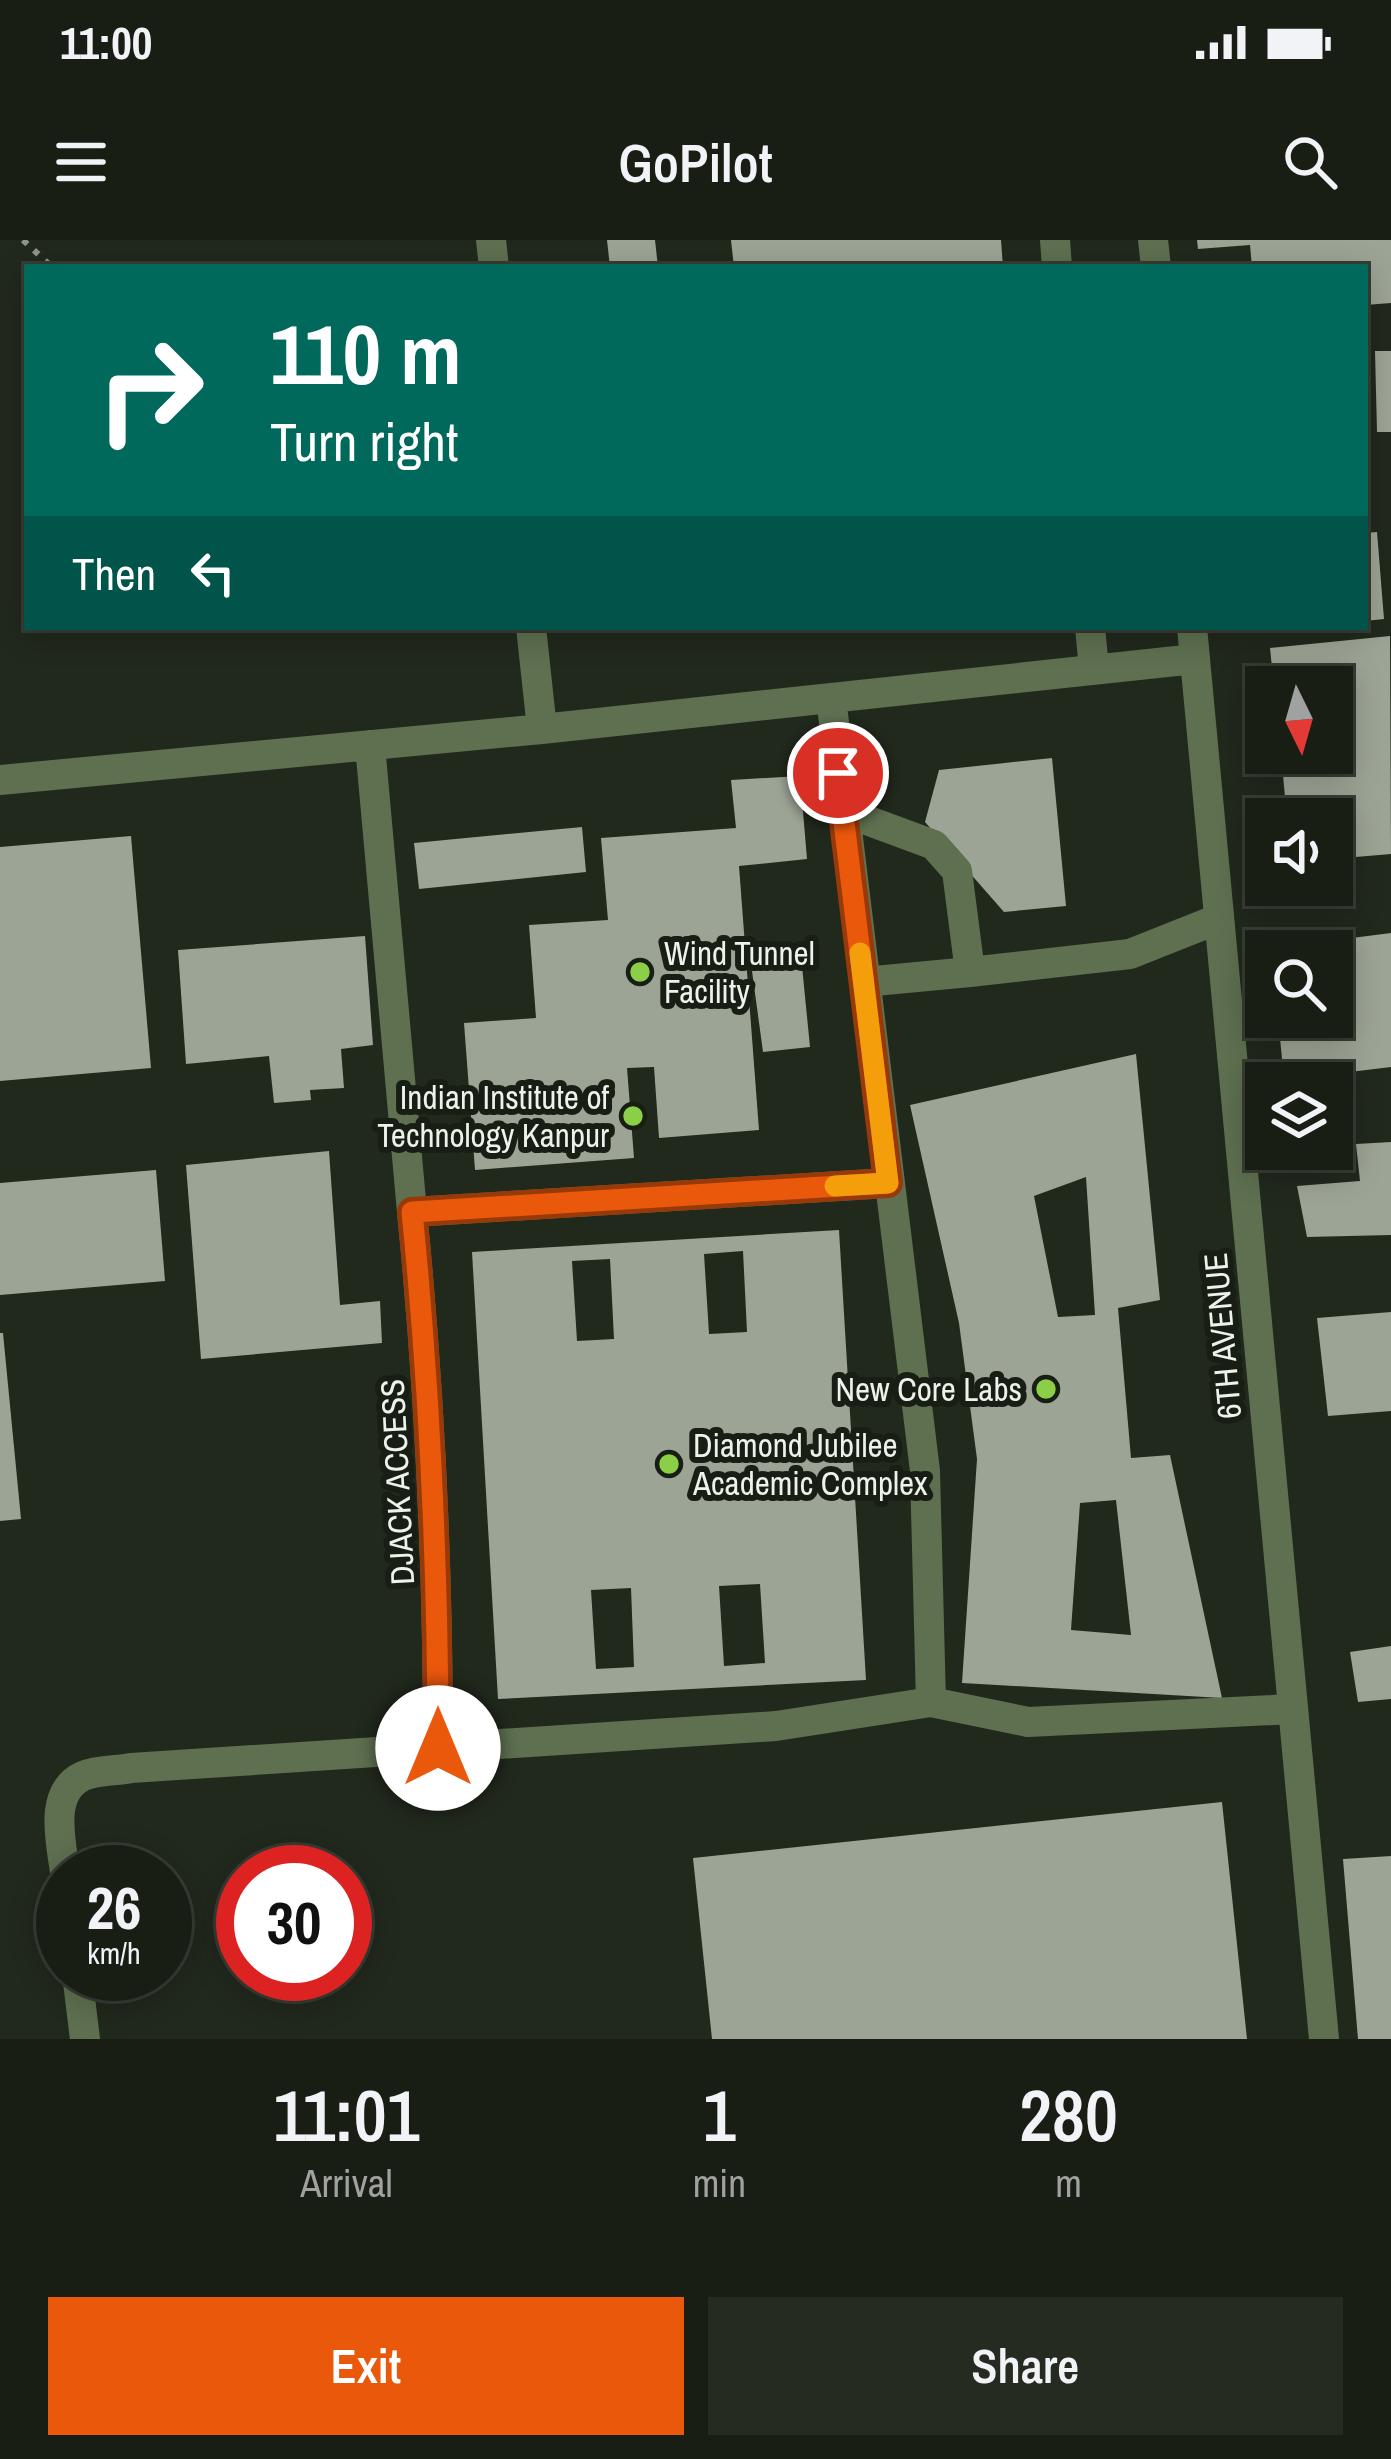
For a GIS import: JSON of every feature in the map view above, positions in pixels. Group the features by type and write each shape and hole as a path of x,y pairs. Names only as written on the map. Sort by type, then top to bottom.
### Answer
{"street":[{"path":"532,630 542,729"},
{"path":"1090,630 1094,668"},
{"name":"6TH AVENUE","path":"1192,630 1324,2039"},
{"path":"0,779 542,729 1195,659"},
{"path":"831,698 925,1471 931,1702"},
{"name":"DJACK ACCESS","path":"370,745 429,1380 438,1576 438,1748"},
{"path":"842,811 934,845 957,871 970,972"},
{"path":"864,982 1130,954 1219,919"},
{"path":"412,1212 888,1183"},
{"path":"61,1845 63,1794 82,1776 131,1768 776,1726 931,1702 1028,1722 1293,1709"},
{"path":"80,2001 85,2039"}],"path":[{"path":"23,240 49,264"}],"building":[{"path":"607,240 655,240 658,264 610,264"},
{"path":"731,240 1001,240 1003,264 734,264"},
{"path":"1197,240 1391,240 1391,303 1368,305 1368,264 1252,264 1250,245 1198,249"},
{"path":"1375,351 1391,351 1391,432 1377,432"},
{"path":"1377,532 1384,619 1368,621 1368,533"},
{"path":"1390,636 1391,854 1353,857 1353,798 1285,798 1283,774 1353,774 1353,666 1272,666 1270,648"},
{"path":"1052,758 1066,906 1004,912 925,822 939,770"},
{"name":"Wind Tunnel Facility","path":"800,776 807,859 739,866 759,1130 659,1138 654,1067 627,1068 634,1158 475,1170 464,1023 536,1018 529,925 608,920 601,838 736,828 731,780"},
{"path":"582,827 586,872 419,889 414,843"},
{"path":"131,836 151,1068 0,1081 0,847"},
{"path":"1391,933 1391,1067 1353,1072 1353,1062 1282,1062 1280,1038 1353,1038 1353,938"},
{"path":"365,936 373,1045 341,1049 344,1088 310,1090 311,1100 274,1103 269,1056 186,1064 178,950"},
{"path":"802,966 810,1047 763,1052 752,971"},
{"name":"New Core Labs","path":"1136,1054 1160,1300 1118,1308 1131,1458 1170,1455 1222,1698 962,1683 977,1459 959,1323 910,1105","holes":["1086,1177 1095,1315 1058,1317 1034,1196","1116,1500 1131,1635 1071,1630 1080,1503"]},
{"path":"1391,1142 1391,1235 1307,1237 1297,1186 1360,1181 1356,1144"},
{"path":"329,1151 340,1305 380,1301 382,1343 201,1359 186,1165"},
{"path":"156,1170 165,1281 0,1295 0,1183"},
{"name":"Diamond Jubilee Academic Complex","path":"839,1230 866,1680 498,1699 472,1252","holes":["743,1251 747,1332 709,1334 704,1254","610,1259 614,1339 577,1341 572,1261","760,1584 765,1663 724,1666 719,1586","631,1588 634,1667 596,1669 591,1590"]},
{"path":"1391,1312 1391,1411 1328,1416 1317,1318"},
{"path":"0,1333 21,1519 0,1521"},
{"path":"1391,1646 1391,1699 1358,1702 1350,1652"},
{"path":"1222,1802 1247,2039 712,2039 693,1858"},
{"path":"1391,1856 1391,2039 1358,2039 1343,1859"}],"slow traffic":[{"path":"835,1186 888,1183 860,953"}],"place":[{"name":"Wind Tunnel Facility","path":"640,972"},
{"name":"Indian Institute of Technology Kanpur","path":"633,1116"},
{"name":"New Core Labs","path":"1046,1389"},
{"name":"Diamond Jubilee Academic Complex","path":"669,1464"}],"route":[{"path":"438,1748 438,1576 429,1380 412,1212 888,1183 838,773"}]}
